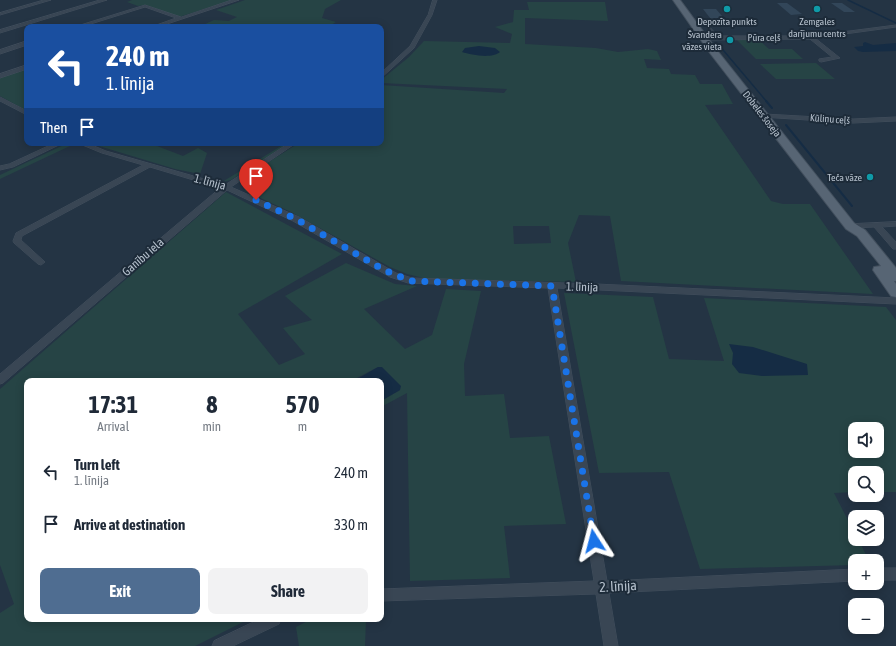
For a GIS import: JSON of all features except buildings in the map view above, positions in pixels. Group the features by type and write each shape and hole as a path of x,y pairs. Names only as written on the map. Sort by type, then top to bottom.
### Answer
{"main road":[{"name":"Dobeles šoseja","path":"676,0 703,38 850,226 861,233 896,277"},
{"name":"Dobeles šoseja","path":"850,226 849,233 896,293"}],"street":[{"path":"0,14 49,0"},
{"path":"26,24 105,0"},
{"path":"162,24 238,0"},
{"path":"384,73 412,47 434,2 438,0"},
{"path":"86,24 145,6 180,18"},
{"path":"706,24 716,38"},
{"path":"0,32 24,25"},
{"name":"Pūra ceļš","path":"703,38 811,37 896,26"},
{"path":"811,37 837,58 821,60"},
{"path":"0,52 24,44"},
{"path":"0,76 24,68"},
{"path":"0,99 24,111"},
{"name":"Kūliņu ceļš","path":"764,116 853,121 896,119"},
{"path":"0,168 11,166 54,146"},
{"name":"1. līnija","path":"89,146 104,152 226,186 296,219 393,275 411,281 896,301"},
{"name":"Ganību iela","path":"0,380 226,186 288,146"},
{"path":"41,262 17,241 19,235 149,165"},
{"path":"850,226 896,224"},
{"path":"877,226 896,247"},
{"path":"552,286 611,646"},
{"path":"884,574 896,574"},
{"name":"2. līnija","path":"384,595 602,587 848,575"},
{"path":"219,646 268,622"}],"green space":[{"path":"132,0 233,0 179,17 146,5 138,6 127,2"},
{"path":"245,0 341,0 325,9 322,18 336,22 333,24 205,24 214,20 229,21 237,17 216,10"},
{"path":"527,2 605,2 608,21 525,18 525,44 596,48 618,52 648,49 657,51 661,60 644,59 647,68 669,69 671,74 695,75 700,84 722,84 733,104 705,105 771,201 783,204 810,204 873,294 621,281 610,216 579,215 568,243 576,282 428,279 407,274 390,267 291,212 245,191 243,181 248,175 294,146 384,146 384,85 504,93 507,89 384,83 384,78 409,57 424,41 510,43 512,34 495,27 513,22 514,10 529,10","holes":["513,226 549,226 551,243 514,244"]},
{"path":"736,39 758,39 769,49 792,49 803,59 756,59"},
{"path":"816,63 835,79 776,79 760,64"},
{"path":"24,70 24,109 0,96 0,77"},
{"path":"62,146 70,146 0,179 0,175"},
{"path":"99,146 157,146 183,156 198,148 207,153 200,174 175,169"},
{"path":"281,146 285,146 231,180 222,182"},
{"path":"226,192 342,254 238,314 279,365 305,354 283,328 312,320 285,296 346,263 395,284 417,286 364,309 405,349 432,335 446,289 481,291 464,364 465,396 504,394 510,438 549,436 566,524 504,526 510,578 410,581 407,393 384,405 384,399 400,390 378,367 357,378 24,378 24,622 243,622 195,646 0,646 0,613 14,604 0,565 0,389"},
{"path":"564,293 653,297 669,359 724,361 704,298 886,307 896,320 896,492 884,492 884,466 848,466 848,492 834,493 848,520 848,546 862,546 866,554 848,554 848,565 700,569 669,472 599,473"},
{"path":"306,622 366,622 365,646 299,646 296,627"}],"water":[{"path":"865,42 873,45 896,43 896,51 863,52 858,51 854,47 863,46 863,43"},
{"path":"479,46 495,48 500,52 487,56 462,52 465,48"},
{"path":"729,344 753,347 807,364 808,375 762,376 739,373 732,364 733,353"},
{"path":"378,367 382,367 401,386 400,390 384,399 384,378 359,378"}],"waterway":[{"path":"848,0 896,23"},
{"path":"718,44 767,102"},
{"path":"766,101 772,108"},
{"path":"786,125 852,206"}],"place":[{"name":"Depozīta punkts","path":"727,9"},
{"name":"Zemgales darījumu centrs","path":"817,9"},
{"name":"Švandera vāzes vieta","path":"730,40"},
{"name":"Teča vāze","path":"870,177"}],"route":[{"path":"256,200 296,219 393,275 411,281 552,286 594,541"}]}
